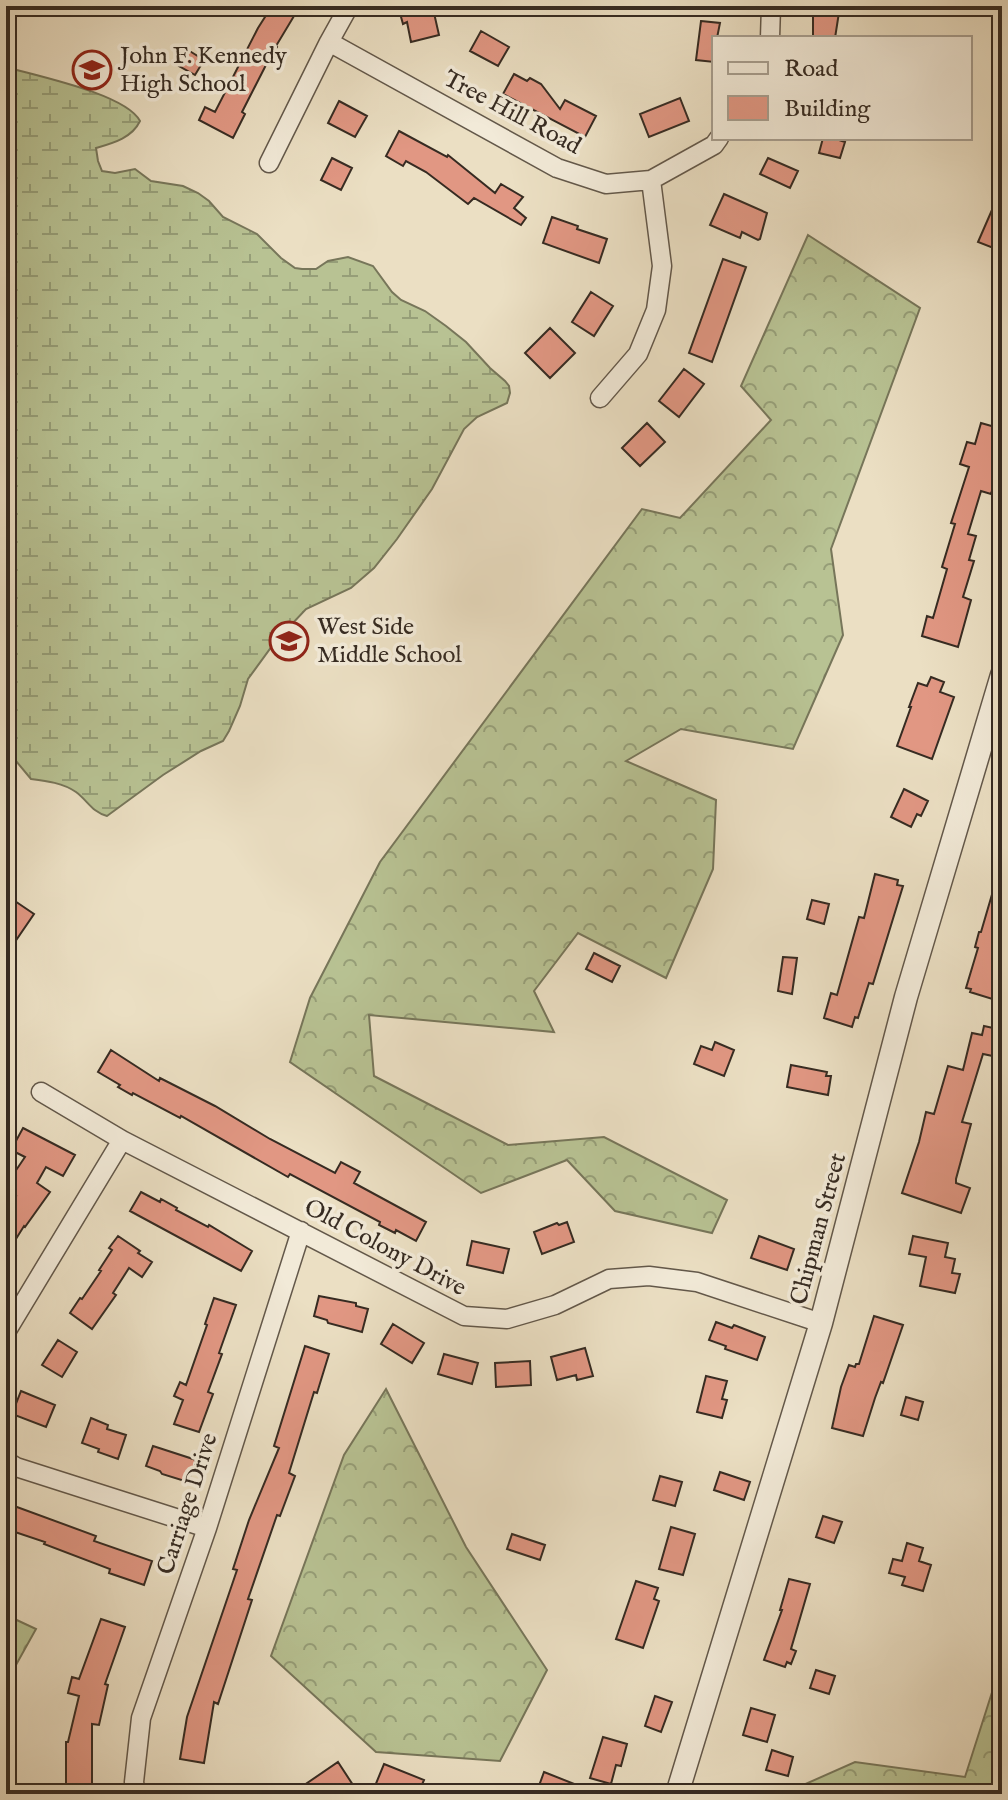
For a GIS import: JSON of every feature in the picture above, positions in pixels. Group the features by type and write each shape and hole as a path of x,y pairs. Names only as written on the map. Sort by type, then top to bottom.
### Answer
{"street":[{"path":"269,163 349,6"},
{"path":"770,36 771,6"},
{"name":"Tree Hill Road","path":"329,42 557,168 606,184 651,180 714,145 718,140"},
{"path":"600,398 638,354 656,310 662,266 651,180"},
{"name":"Chipman Street","path":"677,1794 821,1323 906,997 1002,675"},
{"name":"Old Colony Drive","path":"41,1092 122,1140 464,1316 507,1319 555,1305 609,1279 649,1276 697,1282 821,1323"},
{"path":"6,1332 122,1140"},
{"name":"Carriage Drive","path":"136,1794 134,1782 141,1718 207,1528 301,1231"},
{"path":"6,1461 16,1467 207,1528"}],"green space":[{"path":"6,67 100,94 131,111 140,121 137,127 121,139 96,148 102,171 115,173 135,169 151,181 183,186 198,193 223,217 257,234 295,268 316,269 328,261 348,257 373,266 401,300 425,311 466,342 505,381 510,393 507,403 477,417 464,429 432,489 374,568 351,588 306,609 275,642 248,679 240,706 223,741 163,775 107,816 71,789 31,779 6,749"},
{"path":"808,235 920,308 831,549 843,635 793,749 681,729 626,761 716,800 713,869 666,978 578,933 534,991 554,1032 369,1015 374,1076 508,1145 604,1137 727,1200 712,1233 615,1211 567,1160 481,1193 290,1062 310,998 380,862 642,509 680,518 771,420 741,386"},
{"path":"386,1389 466,1547 547,1670 500,1761 376,1752 271,1656 344,1455"},
{"path":"6,1615 36,1629 16,1665 6,1660"},
{"path":"1002,1661 1002,1794 783,1794 855,1762 965,1777"}],"building":[{"path":"272,6 300,6 242,112 245,114 233,138 199,120 205,107 215,112"},
{"path":"398,6 425,6 427,15 434,13 439,35 411,42 407,22 403,24"},
{"path":"813,6 840,6 835,36 813,36"},
{"path":"701,21 720,23 717,36 712,36 712,62 696,60"},
{"path":"481,31 509,47 498,66 470,51"},
{"path":"188,50 204,60 195,75 179,66"},
{"path":"514,74 541,84 560,109 565,100 596,116 585,137 503,94"},
{"path":"680,98 689,121 649,137 640,114"},
{"path":"339,101 367,116 355,137 328,123"},
{"path":"399,131 448,155 495,193 501,184 523,197 514,208 526,218 521,225 474,198 468,204 426,172 406,161 403,166 386,156"},
{"path":"822,140 845,142 840,158 819,153"},
{"path":"332,158 352,168 341,190 321,180"},
{"path":"768,158 798,171 790,188 760,174"},
{"path":"1002,187 1002,235 996,249 978,242"},
{"path":"724,194 767,213 760,239 742,232 740,238 710,225"},
{"path":"552,217 607,239 599,263 543,243"},
{"path":"723,259 746,267 712,362 689,353"},
{"path":"591,292 613,306 594,336 572,322"},
{"path":"550,328 575,353 550,378 525,353"},
{"path":"684,369 704,384 679,417 659,401"},
{"path":"647,423 665,442 640,466 622,448"},
{"path":"981,423 1002,429 1002,456 991,494 981,491 968,534 976,536 969,560 974,561 963,597 971,600 958,647 922,636 927,616 933,618 947,569 942,567 955,524 951,523 969,467 960,464 967,442 975,444"},
{"path":"931,677 944,682 940,692 954,697 932,759 897,746 918,683 927,686"},
{"path":"904,789 928,801 911,827 891,817"},
{"path":"875,874 898,880 897,885 903,886 873,984 869,983 852,1027 824,1018 831,993 837,995 859,917 864,918"},
{"path":"998,874 1002,875 1002,1002 966,988 978,948 975,947 979,932"},
{"path":"6,895 34,914 6,955"},
{"path":"812,900 829,904 824,924 807,919"},
{"path":"594,953 620,966 612,982 586,969"},
{"path":"783,957 797,958 792,994 778,991"},
{"path":"984,1026 998,1029 996,1038 1002,1040 1002,1058 983,1054 962,1122 971,1124 956,1179 956,1183 970,1188 961,1213 902,1193 926,1112 934,1114 948,1066 963,1070 972,1033 982,1035"},
{"path":"715,1042 734,1050 724,1076 694,1064 701,1046 712,1050"},
{"path":"111,1050 159,1081 160,1078 215,1106 335,1173 341,1162 360,1172 354,1183 426,1222 416,1241 379,1225 380,1222 290,1174 288,1177 181,1116 118,1087 120,1085 98,1072"},
{"path":"791,1065 827,1072 826,1076 831,1076 828,1095 787,1087"},
{"path":"23,1128 75,1155 63,1176 46,1167 37,1183 50,1192 6,1255 6,1210 16,1196 6,1190 6,1185 25,1157 11,1150"},
{"path":"141,1192 160,1202 161,1199 252,1251 241,1271 130,1211"},
{"path":"567,1222 574,1242 542,1254 534,1232"},
{"path":"118,1236 152,1262 142,1277 129,1268 113,1293 116,1295 92,1329 70,1313 101,1271 112,1250 109,1248"},
{"path":"759,1236 794,1249 787,1270 751,1258"},
{"path":"913,1236 948,1243 945,1257 955,1259 952,1273 960,1274 955,1293 920,1286 926,1257 909,1254"},
{"path":"472,1241 509,1249 503,1273 467,1265"},
{"path":"319,1296 356,1303 356,1306 368,1309 362,1332 314,1316"},
{"path":"214,1298 236,1305 219,1353 222,1354 208,1392 213,1394 199,1432 174,1424 183,1400 174,1396 180,1382 186,1385"},
{"path":"874,1316 903,1325 863,1436 832,1428 849,1365 855,1367 859,1364"},
{"path":"716,1322 732,1328 734,1325 765,1337 757,1360 709,1340"},
{"path":"393,1324 424,1343 412,1363 381,1344"},
{"path":"58,1340 77,1352 62,1377 42,1365"},
{"path":"305,1346 329,1354 289,1473 295,1476 280,1516 277,1515 248,1599 252,1600 218,1704 214,1702 204,1763 180,1759 187,1717 237,1570 233,1569 249,1520 279,1448 274,1446"},
{"path":"585,1348 593,1376 577,1380 576,1375 557,1380 551,1357"},
{"path":"444,1354 478,1363 472,1384 438,1374"},
{"path":"530,1361 531,1385 496,1387 495,1363"},
{"path":"706,1376 727,1381 722,1399 727,1400 722,1418 697,1412"},
{"path":"21,1391 55,1405 46,1427 12,1414"},
{"path":"906,1397 923,1402 918,1420 901,1415"},
{"path":"91,1418 108,1425 107,1429 126,1435 118,1459 82,1443"},
{"path":"153,1446 196,1460 188,1482 146,1466"},
{"path":"720,1472 750,1482 744,1500 714,1490"},
{"path":"660,1476 682,1482 675,1506 653,1500"},
{"path":"6,1503 96,1536 94,1541 152,1561 144,1585 109,1573 110,1569 45,1542 6,1529"},
{"path":"823,1516 842,1522 834,1543 816,1537"},
{"path":"671,1527 695,1534 683,1575 659,1569"},
{"path":"512,1534 545,1545 540,1560 507,1549"},
{"path":"907,1543 923,1548 919,1561 931,1565 923,1591 902,1585 905,1577 889,1573 893,1559 902,1561"},
{"path":"789,1579 810,1584 791,1649 796,1651 791,1664 787,1662 785,1667 764,1660 782,1610"},
{"path":"636,1581 658,1588 654,1599 659,1601 643,1648 616,1639"},
{"path":"101,1619 125,1627 105,1684 108,1685 99,1725 92,1724 92,1788 66,1788 66,1742 79,1696 68,1693 72,1677 79,1679"},
{"path":"816,1670 835,1676 829,1694 810,1688"},
{"path":"655,1696 672,1702 661,1732 645,1726"},
{"path":"751,1708 775,1715 767,1742 743,1735"},
{"path":"603,1737 627,1744 621,1766 616,1765 611,1784 590,1778"},
{"path":"772,1750 793,1757 788,1776 766,1770"},
{"path":"338,1762 353,1785 339,1794 291,1794"},
{"path":"384,1764 424,1780 418,1794 393,1794 375,1786"},
{"path":"544,1772 597,1793 597,1794 536,1794"}],"place":[{"name":"John F. Kennedy High School","path":"92,70"},
{"name":"West Side Middle School","path":"289,641"}]}
